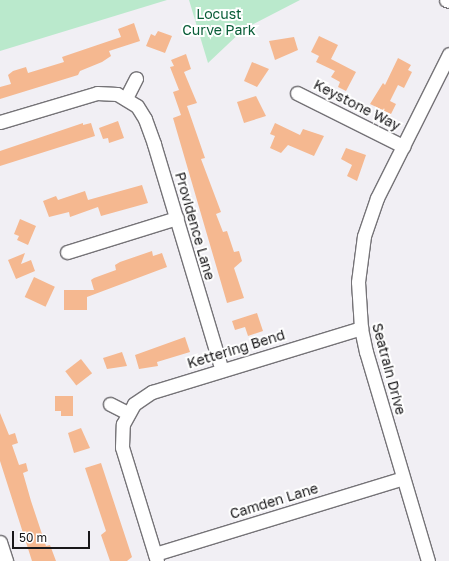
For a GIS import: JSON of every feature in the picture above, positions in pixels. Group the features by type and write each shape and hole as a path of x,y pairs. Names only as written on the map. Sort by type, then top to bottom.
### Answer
{"street":[{"name":"Seatrain Drive","path":"428,561 361,328 358,282 364,236 377,198 449,54"},
{"path":"126,98 136,78"},
{"name":"Providence Lane","path":"0,122 97,94 110,92 126,98 137,106 145,119 177,218 222,370"},
{"name":"Keystone Way","path":"298,93 403,146"},
{"path":"67,252 177,218"},
{"name":"Kettering Bend","path":"156,558 122,447 121,434 128,413 134,404 152,392 361,328"},
{"path":"110,404 128,413"},
{"name":"Camden Lane","path":"156,558 403,478"},
{"path":"0,542 6,561"}],"green space":[{"path":"0,0 167,0 0,51"},
{"name":"Locust Curve Park","path":"189,0 300,0 244,29 208,63"}],"building":[{"path":"134,23 140,41 109,51 111,56 102,62 80,71 78,75 0,99 0,87 11,84 8,75 13,71 26,67 28,73 64,62 62,57 121,37 118,29"},
{"path":"158,31 172,36 165,53 146,46 151,34 155,36"},
{"path":"319,36 338,45 331,59 356,72 346,91 338,87 340,82 331,77 335,71 316,62 319,56 311,52"},
{"path":"294,37 298,50 275,60 269,41"},
{"path":"186,54 191,69 184,72 197,103 187,106 205,158 201,159 221,212 216,214 223,232 227,231 234,252 239,251 242,261 234,268 244,298 227,303 173,118 181,115 173,92 179,90 170,67 174,66 171,60"},
{"path":"398,58 411,65 408,70 412,72 404,88 398,85 390,101 396,104 391,114 370,104 383,83 385,85"},
{"path":"252,62 269,69 257,87 244,81"},
{"path":"256,96 266,116 244,123 237,102"},
{"path":"118,121 124,138 109,143 108,138 103,139 99,128"},
{"path":"83,123 83,125 91,123 95,136 0,166 0,151"},
{"path":"275,123 300,135 303,129 324,136 314,156 288,145 281,153 270,148 275,136 270,134"},
{"path":"346,148 366,155 357,181 347,176 352,165 341,159"},
{"path":"142,185 148,203 101,216 98,207 70,217 69,212 49,217 43,201 56,196 58,200 85,191 88,200"},
{"path":"20,219 36,226 28,245 17,240 19,236 14,234"},
{"path":"152,251 153,256 162,253 167,267 87,297 87,310 64,310 64,290 94,290 91,280 116,270 115,265 120,262"},
{"path":"25,253 21,264 31,260 35,271 16,279 8,260"},
{"path":"34,277 55,287 46,307 25,297"},
{"path":"257,313 263,331 248,336 245,327 235,330 232,321"},
{"path":"185,337 190,352 157,362 158,366 139,369 135,355"},
{"path":"122,352 127,366 107,369 103,358"},
{"path":"81,359 92,373 76,385 65,371"},
{"path":"55,396 73,396 73,416 61,416 61,411 55,411"},
{"path":"0,413 9,435 15,433 18,443 12,445 19,465 26,463 28,471 23,473 31,501 46,546 50,545 56,561 32,561 0,461"},
{"path":"81,428 90,448 74,453 68,433"},
{"path":"101,463 132,557 127,561 110,561 101,535 106,531 85,468"}]}
